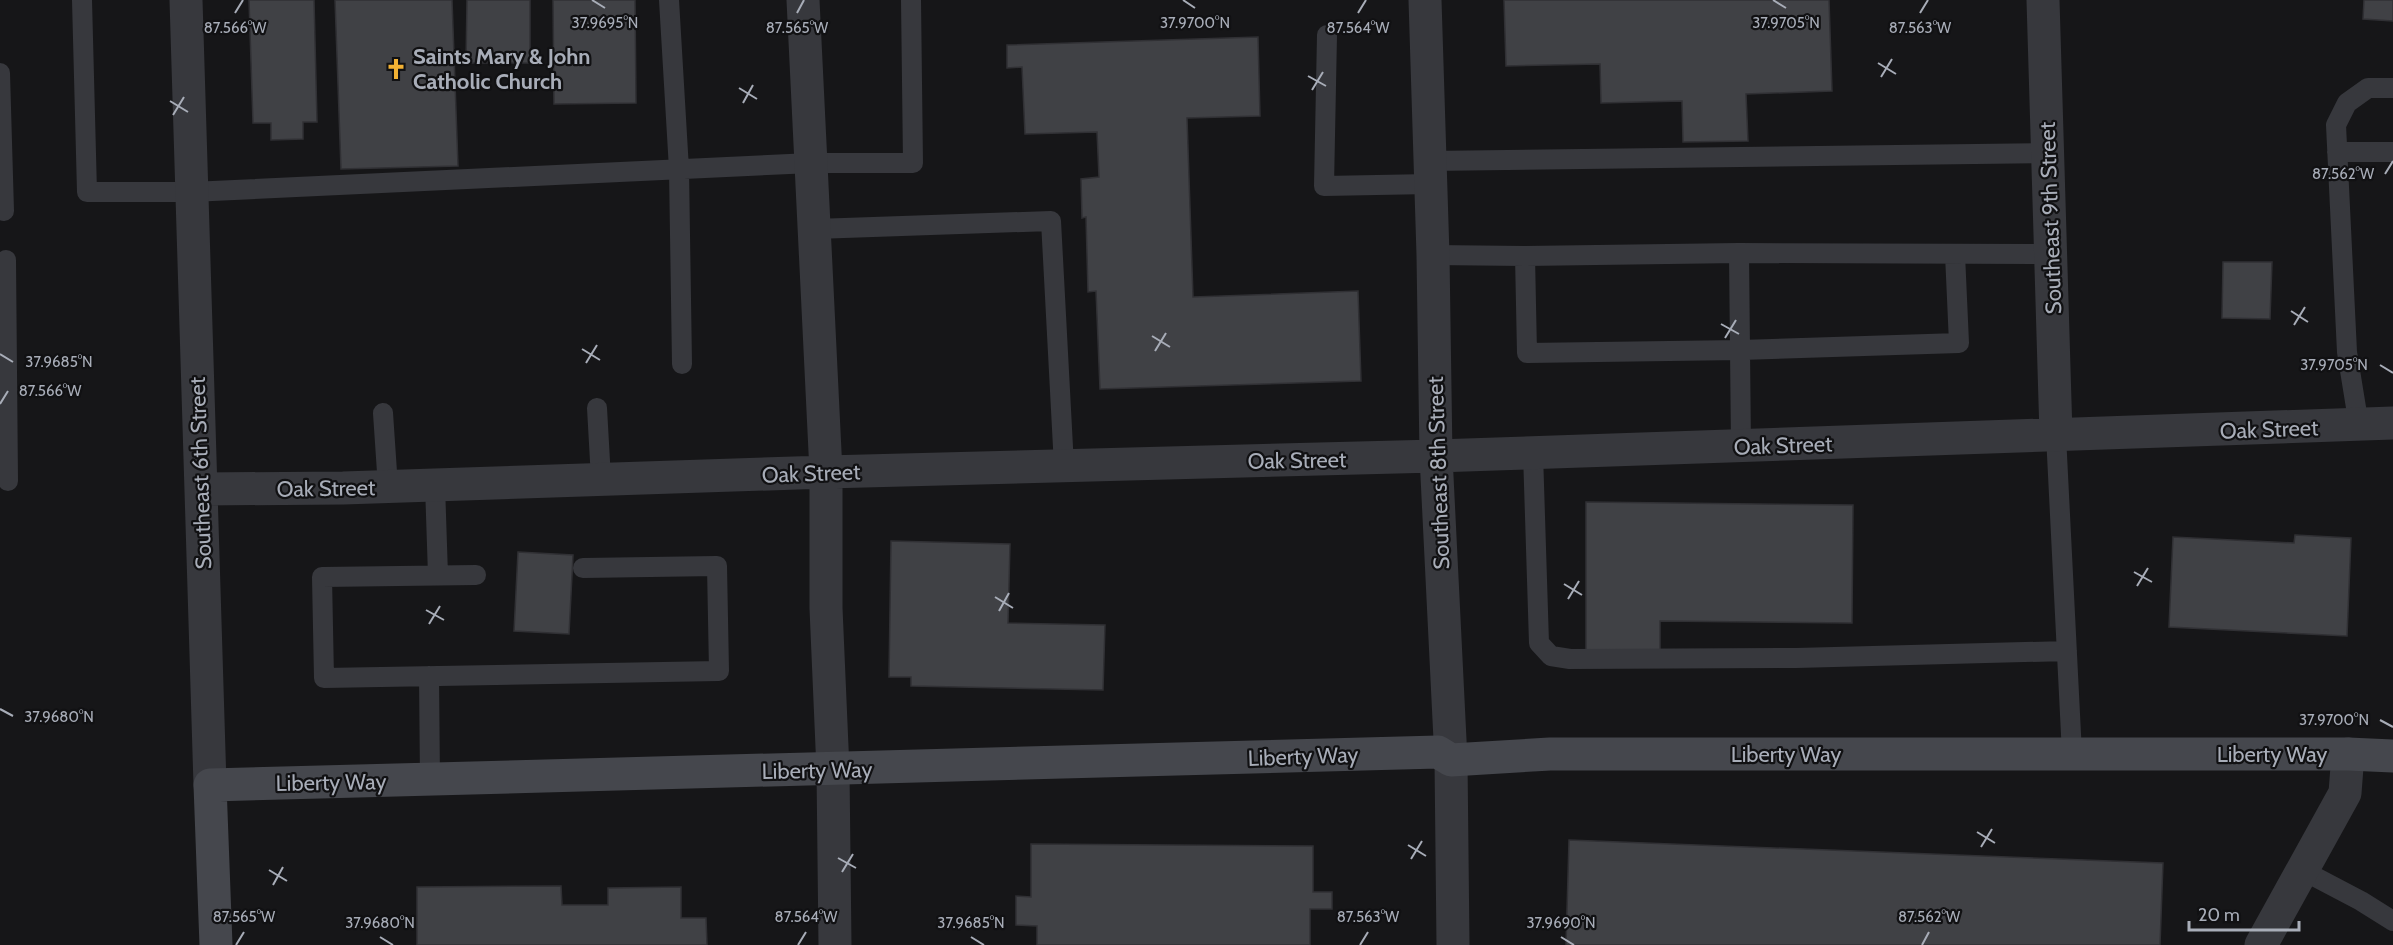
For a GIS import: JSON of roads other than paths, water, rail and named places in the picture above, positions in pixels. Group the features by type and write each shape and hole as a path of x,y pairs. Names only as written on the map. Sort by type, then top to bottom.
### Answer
{"street":[{"name":"Southeast 6th Street","path":"186,0 216,945"},
{"path":"803,0 826,472 826,608 833,770 836,945"},
{"name":"Southeast 8th Street","path":"1425,0 1433,255 1436,456 1451,760 1453,945"},
{"name":"Southeast 9th Street","path":"2043,0 2056,435"},
{"name":"Oak Street","path":"201,489 388,487 826,472 1436,456 2359,426 2393,423"},
{"name":"Liberty Way","path":"210,785 1438,752 1451,760 1550,754 2348,754 2393,756"},
{"path":"2261,945 2345,793 2348,754"}],"lane":[{"path":"82,0 87,192 191,192 811,163 913,163 911,0"},
{"path":"669,0 679,169 682,364"},
{"path":"1327,35 1324,186 1430,173 2048,153"},
{"path":"0,73 4,211"},
{"path":"2359,426 2347,352 2336,125 2347,103 2368,88 2393,88"},
{"path":"2337,152 2393,152"},
{"path":"814,229 1052,221 1064,466"},
{"path":"1739,253 1741,446"},
{"path":"1526,256 1527,353 1740,350 1959,343 1955,254"},
{"path":"1433,255 2051,254"},
{"path":"6,260 8,481"},
{"path":"597,408 601,479"},
{"path":"383,412 388,487"},
{"path":"2056,435 2072,754"},
{"path":"1533,453 1539,644 1551,656 1570,660 1796,658 2067,651"},
{"path":"435,485 438,575"},
{"path":"476,575 322,577 324,678 720,671 717,566 583,568"},
{"path":"429,676 430,780"},
{"path":"2302,870 2361,901 2393,921"}],"place":[{"name":"Saints Mary & John Catholic Church","path":"396,69"}]}
